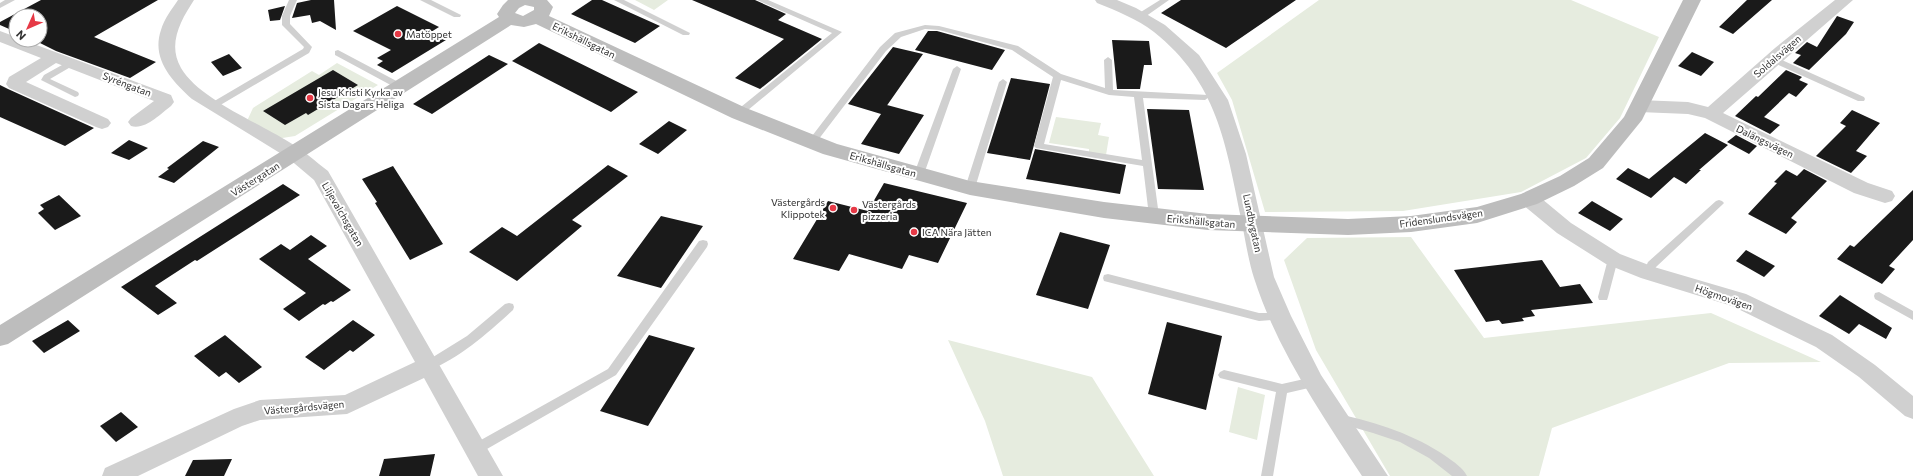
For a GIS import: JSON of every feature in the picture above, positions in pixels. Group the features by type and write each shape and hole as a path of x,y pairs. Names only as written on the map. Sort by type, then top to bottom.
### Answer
{"street":[{"name":"Liljevalchsgatan","path":"186,0 176,14 167,40 170,60 174,70 181,78 214,105 295,154 321,176 491,476"},
{"name":"Lundbygatan","path":"1103,0 1159,28 1193,58 1220,100 1237,154 1254,224 1264,278 1280,316 1313,382 1376,476"},
{"name":"Fridenslundsvägen","path":"1254,224 1348,227 1410,224 1477,215 1529,199 1567,181 1596,163 1632,120 1692,0"},
{"name":"Soldalsvägen","path":"1711,114 1773,59 1845,0"},
{"name":"Erikshällsgatan","path":"539,6 739,113 830,149 970,188 1104,210 1208,222 1254,224"},
{"name":"Västergatan","path":"0,337 401,88 507,8 517,22 527,21 539,6"},
{"name":"Syréngatan","path":"0,36 37,52 71,63 165,99 165,102 137,122"},
{"path":"54,57 21,75 15,81 15,84 102,123"},
{"name":"Dalängsvägen","path":"1639,106 1688,108 1711,114 1861,188 1885,196"},
{"name":"Högmovägen","path":"1529,199 1564,228 1613,259 1648,273 1739,300 1817,338 1867,371 1913,409"},
{"name":"Västergårdsvägen","path":"114,476 234,419 260,410 347,404 429,365"}],"lane":[{"path":"0,6 11,0"},
{"path":"214,105 306,51 308,47 286,26 286,16 293,0"},
{"path":"424,0 457,15"},
{"path":"618,0 686,33"},
{"path":"739,113 838,32 761,0"},
{"path":"1139,17 1165,0"},
{"path":"812,142 883,50 898,35 925,27 939,28 1015,48 1058,76 1109,92 1138,96 1205,97"},
{"path":"338,52 401,88"},
{"path":"1773,59 1861,99"},
{"path":"1108,60 1109,92"},
{"path":"71,63 47,77 45,80 75,94"},
{"path":"919,174 957,69"},
{"path":"1058,76 1039,146 1148,164"},
{"path":"970,188 1003,82"},
{"path":"1138,96 1154,216"},
{"path":"1648,273 1652,265 1719,203"},
{"path":"476,449 612,372 703,244"},
{"path":"1603,297 1613,259"},
{"path":"1108,278 1259,317 1280,316"},
{"path":"1879,296 1913,316"},
{"path":"429,365 453,353 488,326 509,307"},
{"path":"1224,375 1282,389 1313,382"},
{"path":"1267,476 1282,389"},
{"path":"1339,419 1375,428 1409,440 1460,476"}],"shaded area":[{"path":"635,0 668,0 654,10"},
{"path":"1319,0 1571,0 1659,37 1620,118 1586,158 1521,192 1403,211 1265,212 1232,100 1217,73"},
{"path":"337,63 378,85 295,136 276,139 247,121 253,108 312,71 319,75"},
{"path":"1056,117 1101,123 1098,135 1109,137 1106,155 1089,152 1089,149 1049,143"},
{"path":"1411,237 1484,338 1711,313 1821,362 1729,363 1552,428 1539,476 1390,476 1316,350 1284,260 1307,238"},
{"path":"948,340 1092,377 1154,476 1003,476 985,421"},
{"path":"1238,387 1265,395 1257,440 1229,432"}],"building":[{"path":"41,0 158,0 94,37 156,62 130,78 56,51 48,47 48,8 26,8"},
{"path":"311,0 334,0 336,30 320,21 312,23 310,15 292,18 297,3"},
{"path":"592,0 602,0 660,26 635,43 571,14"},
{"path":"692,0 755,0 786,14 778,20 822,39 760,89 735,78 784,39"},
{"path":"1181,0 1296,0 1226,48 1161,13"},
{"path":"1747,0 1772,0 1733,34 1719,27"},
{"path":"285,6 280,20 270,21 268,10"},
{"path":"397,6 439,27 431,32 446,40 392,73 377,65 383,61 377,58 391,50 353,31"},
{"path":"1837,16 1854,22 1846,34 1809,70 1793,63 1801,55 1795,53 1807,42 1817,47"},
{"path":"8,18 8,28 0,25 0,22"},
{"path":"928,31 937,31 1005,50 992,70 915,50"},
{"path":"1112,40 1149,41 1152,65 1144,65 1140,89 1117,89"},
{"path":"539,43 638,92 611,112 512,61"},
{"path":"893,47 923,54 881,114 848,104"},
{"path":"1692,52 1714,62 1701,76 1678,66"},
{"path":"229,54 242,68 223,76 211,62"},
{"path":"489,55 508,64 432,114 413,104"},
{"name":"Jesu Kristi Kyrka av Sista Dagars Heliga","path":"333,70 358,85 308,115 306,113 285,125 263,111"},
{"path":"1786,70 1802,77 1799,80 1808,84 1796,97 1789,93 1764,117 1780,125 1770,134 1735,116 1756,96 1758,97"},
{"path":"1011,78 1050,84 1030,160 987,153"},
{"path":"0,85 94,128 65,146 0,117"},
{"path":"887,105 924,115 899,154 861,144"},
{"path":"1147,109 1189,110 1204,190 1158,189"},
{"path":"1852,110 1880,123 1856,151 1867,156 1851,173 1816,156 1846,126 1840,123"},
{"path":"669,121 687,130 658,154 639,144"},
{"path":"1705,133 1728,145 1699,170 1701,170 1686,184 1674,177 1651,198 1616,179 1628,168 1649,179"},
{"path":"1736,135 1757,146 1749,154 1727,142"},
{"path":"129,140 148,148 129,160 111,153"},
{"path":"203,141 219,147 174,183 158,177 169,169 167,168"},
{"path":"1035,149 1126,165 1120,194 1026,179"},
{"path":"608,165 628,176 572,220 582,226 517,281 469,252 502,227 517,236"},
{"path":"393,166 443,244 410,260 362,179"},
{"path":"1804,169 1827,181 1791,218 1797,222 1786,234 1748,214 1777,183 1774,182 1786,170 1797,176"},
{"path":"884,183 967,203 938,263 909,255 902,269 849,254 839,271 793,259 828,201 868,211"},
{"path":"283,184 300,195 155,286 177,303 158,315 121,287"},
{"path":"1913,190 1913,240 1889,266 1895,269 1882,284 1837,259 1850,245 1854,247"},
{"path":"59,195 81,216 55,230 38,213 44,209 40,205"},
{"path":"1592,201 1623,219 1610,231 1578,213"},
{"path":"661,216 703,226 661,288 617,276"},
{"path":"1060,232 1110,245 1088,309 1036,295"},
{"path":"311,235 327,246 308,259 351,290 333,302 331,301 325,305 323,304 299,321 283,309 306,293 259,259 281,244 290,250"},
{"path":"1746,250 1775,266 1764,277 1736,261"},
{"path":"1542,260 1560,287 1580,284 1593,303 1531,310 1535,316 1522,318 1524,321 1502,324 1499,320 1486,322 1454,270"},
{"path":"1840,295 1892,328 1886,339 1859,324 1849,334 1819,316"},
{"path":"68,320 80,331 44,353 32,341"},
{"path":"353,320 375,335 353,352 350,350 324,370 305,357"},
{"path":"1167,322 1222,336 1206,410 1148,394"},
{"path":"225,335 262,367 239,383 226,372 219,377 194,356"},
{"path":"649,335 695,348 648,426 600,411"},
{"path":"121,412 138,427 116,442 100,426"},
{"path":"435,454 430,476 379,476 384,459"},
{"path":"232,459 224,476 185,476 193,460"}],"place":[{"name":"Matöppet","path":"398,34"},
{"name":"Jesu Kristi Kyrka av Sista Dagars Heliga","path":"310,98"},
{"name":"Västergårds Klippotek","path":"833,208"},
{"name":"Västergårds pizzeria","path":"854,210"},
{"name":"ICA Nära Jätten","path":"914,232"}]}
